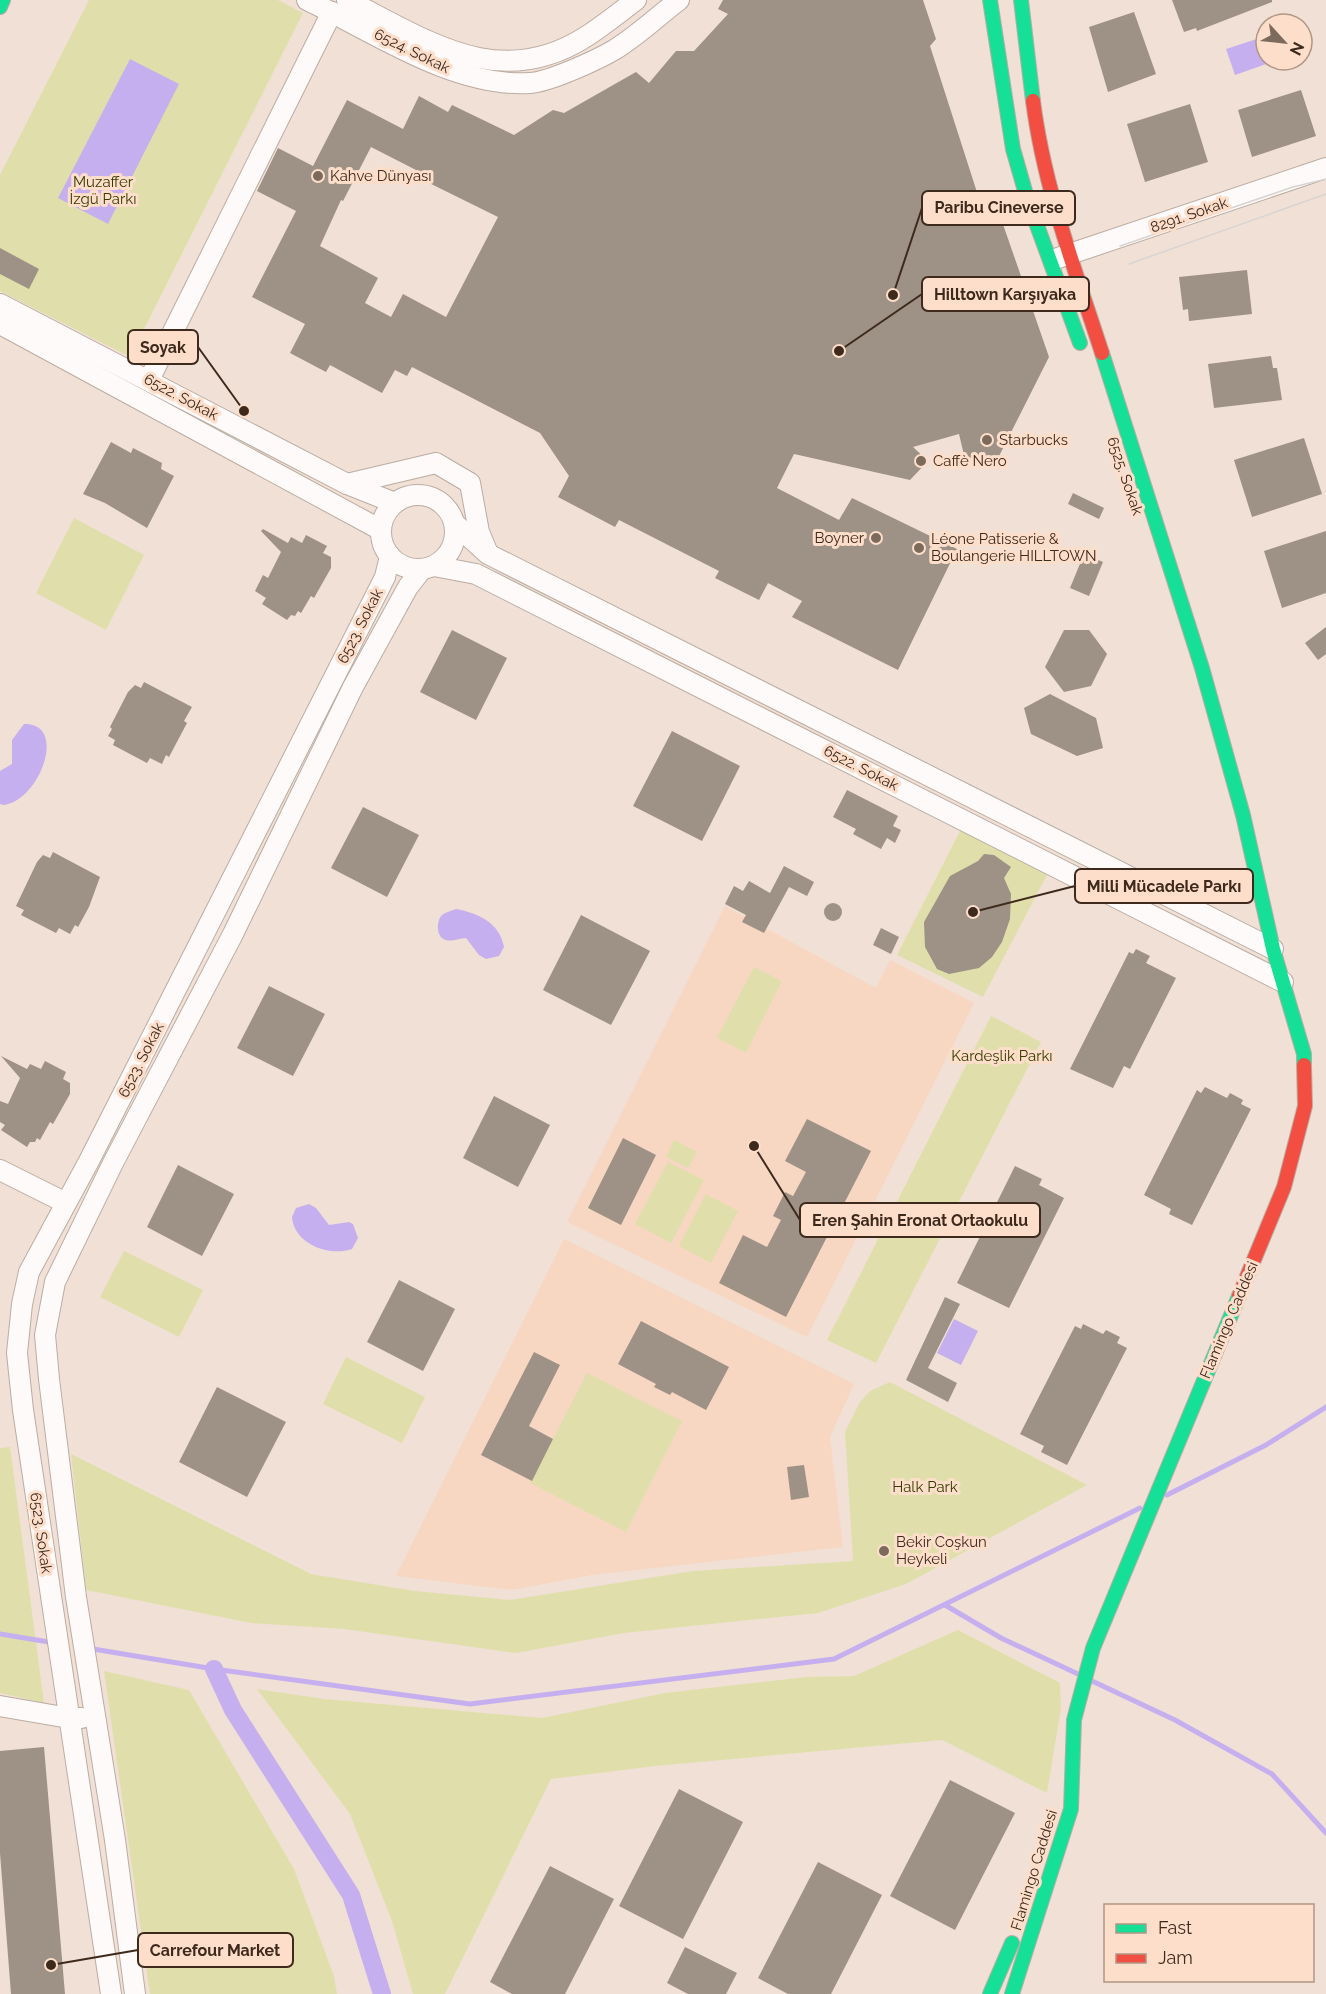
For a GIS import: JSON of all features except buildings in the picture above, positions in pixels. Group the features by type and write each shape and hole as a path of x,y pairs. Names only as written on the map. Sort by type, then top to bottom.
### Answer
{"street":[{"path":"0,7 3,0"},
{"name":"6524. Sokak","path":"307,0 340,6 453,53 492,61 531,58 555,51 586,37 636,0"},
{"name":"6524. Sokak","path":"340,6 452,72 492,82 532,84 579,67 615,50 679,0"},
{"path":"990,0 1013,148 1035,226 1052,261 1086,361"},
{"name":"6525. Sokak","path":"1022,0 1038,140 1058,215 1205,679 1243,815 1273,949 1283,982"},
{"path":"149,380 340,6"},
{"name":"8291. Sokak","path":"1052,261 1326,168"},
{"name":"6522. Sokak","path":"0,304 347,484 395,503"},
{"name":"6522. Sokak","path":"0,324 381,530"},
{"path":"347,484 436,464 470,483 479,532 488,554"},
{"path":"415,495 436,499 444,506 455,524 453,544 449,553 428,567 404,566 390,556 385,548 381,530 388,511 395,503 415,495"},
{"name":"6525. Sokak","path":"1141,523 1170,616"},
{"name":"6522. Sokak","path":"455,524 488,554 1273,949"},
{"name":"6523. Sokak","path":"111,1994 50,1591 17,1353 22,1304 29,1272 383,581 390,556"},
{"name":"6522. Sokak","path":"428,567 476,574 1283,982"},
{"name":"6523. Sokak","path":"135,1994 96,1717 76,1598 45,1335 55,1282 113,1163 233,934 353,687 408,587 428,567"},
{"name":"6525. Sokak","path":"1237,851 1262,934 1273,949"},
{"name":"Flamingo Caddesi","path":"1012,1994 1071,1809 1075,1791 1072,1744 1077,1703 1093,1648 1284,1187 1305,1106 1304,1054 1283,982"},
{"path":"0,1170 66,1203"},
{"path":"0,1706 69,1718 96,1717"},
{"name":"Flamingo Caddesi","path":"1058,1783 1072,1744"},
{"name":"Flamingo Caddesi","path":"990,1994 1017,1927"}],"shaded area":[{"path":"1254,40 1254,68 1235,75 1226,49"},
{"path":"130,59 179,84 108,224 58,198"},
{"path":"24,724 37,727 45,736 47,748 44,763 28,791 16,801 3,805 0,804 0,771 12,764 12,740"},
{"path":"725,906 876,988 890,960 974,1003 807,1337 567,1222"},
{"path":"456,909 480,916 493,925 504,947 499,956 486,959 479,955 466,938 448,940 440,936 438,929 440,918"},
{"path":"309,1204 316,1208 329,1225 349,1222 353,1224 358,1238 352,1249 323,1250 299,1235 292,1217 296,1208"},
{"path":"564,1239 854,1384 830,1437 843,1547 592,1575 512,1590 396,1576"},
{"path":"954,1319 978,1331 961,1365 937,1353"}],"green space":[{"name":"Muzaffer İzgü Parkı","path":"89,0 278,0 303,13 130,357 0,291 0,175"},
{"path":"74,518 144,555 106,630 36,593"},
{"path":"963,825 1050,869 983,997 897,955"},
{"path":"754,967 782,981 746,1053 717,1038"},
{"name":"Kardeşlik Parkı","path":"991,1016 1041,1042 876,1363 827,1340"},
{"path":"674,1140 697,1152 688,1168 666,1157"},
{"path":"668,1162 704,1180 671,1243 635,1224"},
{"path":"706,1194 738,1211 711,1263 679,1246"},
{"path":"124,1251 203,1290 179,1337 100,1297"},
{"path":"346,1357 425,1397 402,1443 323,1404"},
{"path":"587,1373 682,1421 626,1532 530,1483"},
{"name":"Halk Park","path":"890,1382 1087,1485 906,1584 818,1613 624,1633 516,1653 344,1629 251,1623 86,1590 71,1454 311,1574 415,1591 510,1600 693,1571 853,1561 845,1432 860,1402 870,1391"},
{"path":"10,1447 44,1703 0,1693 0,1448"},
{"path":"958,1630 1060,1683 1061,1708 1047,1793 942,1740 655,1766 551,1779 445,1994 413,1994 392,1921 350,1814 257,1689 324,1699 542,1718 665,1693 806,1677 854,1676"},
{"path":"104,1671 189,1690 294,1869 334,1976 337,1994 150,1994"}],"waterway":[{"path":"1167,1495 1266,1445 1326,1407"},
{"path":"87,1648 214,1669 470,1704 834,1659 1140,1508"},
{"path":"945,1605 1001,1638 1078,1674"},
{"path":"0,1634 55,1643"},
{"path":"214,1669 233,1710 351,1895 382,1994"},
{"path":"1092,1681 1175,1720 1272,1774 1326,1833"}],"tram line":[{"path":"1120,246 1293,187 1326,179"},
{"path":"1129,264 1326,194"}],"traffic: fast":[{"path":"0,7 3,0"},
{"path":"990,0 1013,149 1027,198 1080,343"},
{"path":"1021,0 1033,101"},
{"path":"1102,353 1202,668 1243,815 1273,949 1304,1054 1304,1065"},
{"path":"1012,1994 1071,1809 1074,1720 1093,1648 1239,1296"},
{"path":"990,1994 1012,1943"}],"traffic: jam":[{"path":"1033,101 1053,197 1102,353"},
{"path":"1239,1296 1284,1187 1305,1106 1304,1065"}],"place":[{"name":"Kahve Dünyası","path":"318,176"},
{"name":"Paribu Cineverse","path":"893,295"},
{"name":"Hilltown Karşıyaka","path":"839,351"},
{"name":"Soyak","path":"244,411"},
{"name":"Starbucks","path":"987,440"},
{"name":"Caffè Nero","path":"921,461"},
{"name":"Boyner","path":"876,538"},
{"name":"Léone Patisserie & Boulangerie HILLTOWN","path":"919,548"},
{"name":"Milli Mücadele Parkı","path":"973,912"},
{"name":"Eren Şahin Eronat Ortaokulu","path":"754,1146"},
{"name":"Bekir Coşkun Heykeli","path":"884,1551"},
{"name":"Carrefour Market","path":"51,1965"}]}
